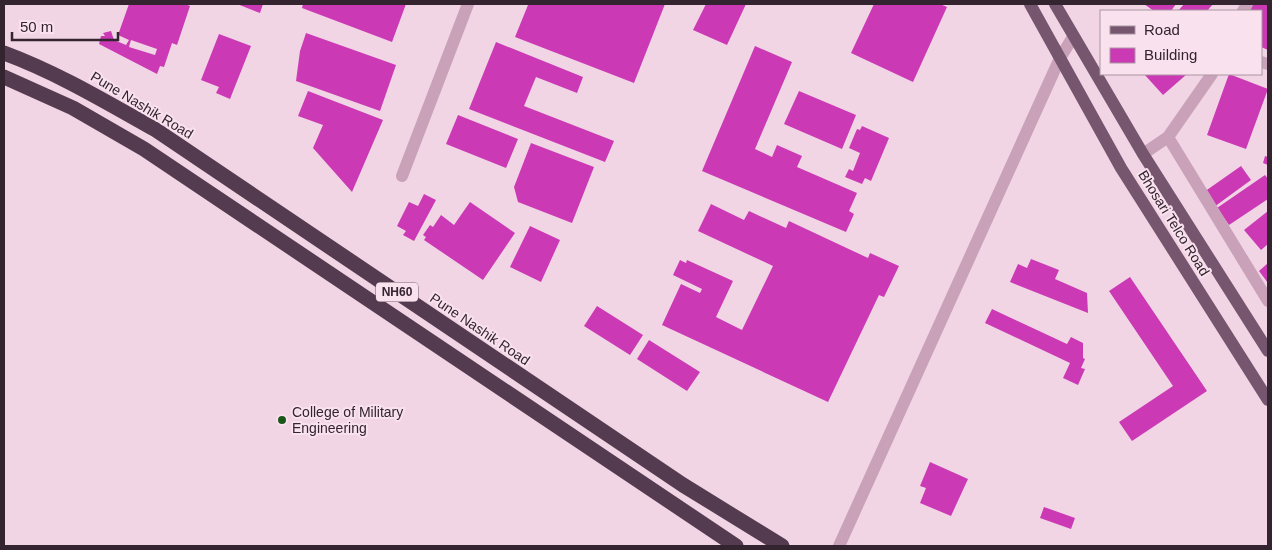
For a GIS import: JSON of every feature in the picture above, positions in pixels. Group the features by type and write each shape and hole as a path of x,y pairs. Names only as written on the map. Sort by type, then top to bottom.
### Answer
{"highway":[{"name":"Pune Nashik Road","path":"4,53 29,62 84,88 156,130 683,485 782,546"},
{"name":"NH60","path":"4,77 73,108 144,149 736,546"}],"main road":[{"name":"Bhosari Telco Road","path":"1030,4 1121,168 1268,400"},
{"name":"Bhosari Telco Road","path":"1055,4 1143,154 1268,351"}],"street":[{"path":"402,176 468,4"},
{"path":"839,546 1060,58 1073,37"},
{"path":"1143,154 1168,137 1211,75"},
{"path":"1168,137 1268,301"}],"building":[{"path":"129,4 185,4 190,6 177,45 172,43 164,67 160,66 157,74 99,44 101,36 105,36 103,33 111,31 114,40 126,45 129,40 118,35","holes":["131,40 157,49 155,55 129,47"]},
{"path":"237,4 263,4 260,13"},
{"path":"303,4 406,4 392,42 302,8"},
{"path":"665,4 634,83 515,37 528,5"},
{"path":"706,4 746,4 727,45 693,30"},
{"path":"874,4 940,4 947,7 913,82 851,53"},
{"path":"1144,4 1176,4 1172,10 1153,10"},
{"path":"1184,4 1213,4 1208,10 1179,10"},
{"path":"1252,4 1268,5 1268,50 1262,47 1262,10 1250,10"},
{"path":"306,33 396,65 380,111 296,81 300,51"},
{"path":"219,34 251,46 230,99 216,93 219,87 201,80"},
{"path":"496,42 583,77 577,93 536,77 524,106 614,141 605,162 469,109"},
{"path":"755,46 792,62 755,149 772,157 777,145 802,156 797,167 857,193 849,211 854,214 846,232 702,171"},
{"path":"1145,75 1186,75 1163,95"},
{"path":"1229,75 1268,89 1246,149 1207,135"},
{"path":"308,91 383,120 352,192 313,148 323,125 298,116"},
{"path":"799,91 856,115 842,149 784,124"},
{"path":"458,115 518,139 506,168 446,144"},
{"path":"862,126 889,138 871,181 865,178 862,184 845,177 849,169 853,171 860,153 849,148 857,129 860,130"},
{"path":"531,143 594,167 572,223 518,202 514,187"},
{"path":"1265,156 1268,157 1268,165 1263,163"},
{"path":"1241,166 1251,180 1214,207 1204,192"},
{"path":"1265,175 1268,179 1268,199 1229,225 1217,208"},
{"path":"424,194 436,200 414,241 403,235 406,231 397,226 409,202 418,206"},
{"path":"470,202 515,233 483,280 424,240 426,237 423,235 430,225 433,227 441,215 454,225"},
{"path":"711,204 744,220 749,211 786,228 789,221 868,258 870,253 899,266 884,297 879,295 828,402 662,325 681,284 700,293 702,289 673,275 680,260 686,263 687,260 733,281 716,317 742,330 773,266 698,231"},
{"path":"1268,211 1268,244 1261,250 1244,230"},
{"path":"530,226 560,240 541,282 510,267"},
{"path":"1031,259 1059,270 1055,279 1087,293 1088,313 1010,282 1018,264 1027,268"},
{"path":"1268,263 1268,283 1259,271"},
{"path":"1130,277 1207,391 1132,441 1119,422 1173,386 1109,291"},
{"path":"597,306 643,335 630,355 584,326"},
{"path":"992,309 1067,344 1071,337 1083,343 1083,358 1085,359 1081,368 1085,369 1078,385 1063,378 1070,363 985,323"},
{"path":"649,340 700,372 687,391 637,359"},
{"path":"930,462 968,479 951,516 920,503 926,488 920,486"},
{"path":"1044,507 1075,518 1071,529 1040,518"}],"place":[{"name":"College of Military Engineering","path":"282,420"}]}
